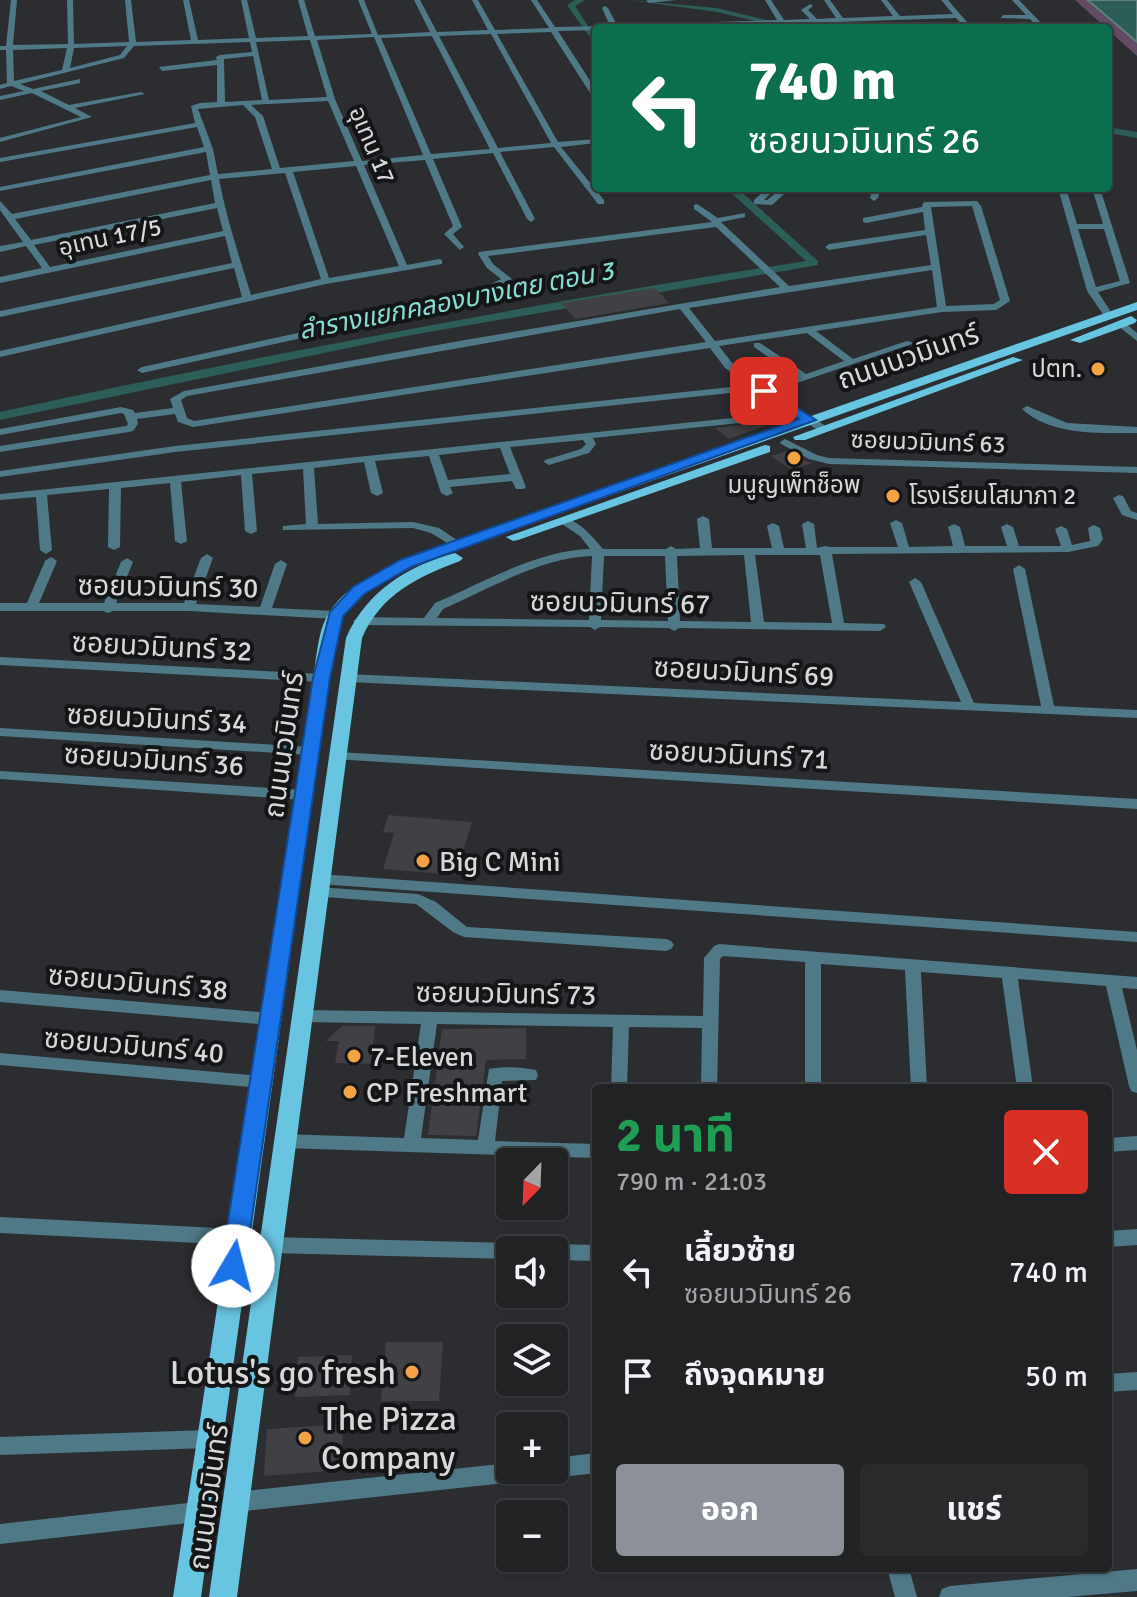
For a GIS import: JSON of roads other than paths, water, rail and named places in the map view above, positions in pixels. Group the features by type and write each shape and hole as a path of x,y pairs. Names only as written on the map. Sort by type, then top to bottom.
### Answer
{"main road":[{"name":"ถนนนวมินทร์","path":"187,1597 237,1237 263,1082 321,678 336,615 375,579 456,544 1114,319 1137,306"},
{"name":"ถนนนวมินทร์","path":"1114,319 1137,318"},
{"name":"ถนนนวมินทร์","path":"223,1597 318,886 359,621 379,597 410,576 785,442 810,421"},
{"path":"208,1439 243,1441"}],"street":[{"path":"11,84 4,48 14,0"},
{"path":"65,72 71,45 70,0"},
{"path":"0,87 118,59 133,43 128,0"},
{"path":"186,0 195,42"},
{"path":"244,0 266,102"},
{"name":"อุเทน 17","path":"301,0 331,99 403,266"},
{"path":"361,0 458,227 448,234 460,247"},
{"path":"417,0 531,219"},
{"path":"475,0 556,145 592,191"},
{"path":"534,0 592,90"},
{"path":"649,1 673,0"},
{"path":"768,0 780,22"},
{"path":"827,0 841,20"},
{"path":"884,0 898,18"},
{"path":"944,0 965,24"},
{"path":"1015,0 1039,24"},
{"path":"810,6 804,10 815,20"},
{"path":"605,8 613,24"},
{"path":"757,24 957,16"},
{"path":"1003,17 1032,17"},
{"path":"651,24 675,24"},
{"path":"4,48 592,28"},
{"path":"221,104 220,62 224,55 256,54"},
{"path":"162,69 220,62"},
{"path":"0,98 39,93 77,81"},
{"path":"0,140 88,117 39,93 11,84"},
{"path":"68,107 141,94"},
{"path":"247,298 196,106 331,99"},
{"path":"245,103 259,116 277,171"},
{"path":"0,160 200,124"},
{"path":"11,217 215,177 592,141"},
{"path":"0,189 209,149"},
{"path":"288,170 326,281"},
{"path":"593,192 601,202"},
{"path":"768,192 757,202 769,203 782,192"},
{"path":"1063,192 1092,291 1114,319 1137,338"},
{"path":"1092,291 1125,283 1097,192"},
{"path":"935,267 682,305 184,394 175,399 182,420 193,424 942,309 996,307 1005,301 977,206 931,202 926,209 942,309"},
{"path":"0,204 49,271"},
{"path":"0,249 220,205"},
{"path":"697,207 786,288"},
{"path":"866,220 926,209"},
{"path":"142,370 404,313 480,293 507,279 490,266 482,254 717,222 742,215"},
{"path":"1072,226 1109,227"},
{"name":"อุเทน 17/5","path":"0,280 229,232"},
{"path":"829,247 929,232"},
{"path":"0,354 326,281 439,262"},
{"path":"0,314 239,264"},
{"path":"682,305 729,366 810,421"},
{"path":"812,333 849,360"},
{"path":"0,474 175,449 761,389 910,343"},
{"path":"757,345 803,376"},
{"path":"1027,409 1050,424 1066,428 1137,430"},
{"path":"0,432 121,410 129,412 133,424 129,429 0,449"},
{"path":"130,417 178,410"},
{"path":"0,497 587,437 810,421"},
{"path":"549,462 585,451 591,444 587,437"},
{"name":"ซอยนวมินทร์ 63","path":"785,442 813,457 829,461 1137,470"},
{"path":"433,452 446,489 518,482 504,446"},
{"path":"369,459 377,493"},
{"path":"308,466 312,526"},
{"path":"246,472 251,531"},
{"path":"175,479 181,541"},
{"path":"114,547 115,486"},
{"path":"31,608 49,556 41,493"},
{"path":"1119,498 1126,513 1137,517"},
{"path":"703,519 706,550"},
{"path":"563,520 584,534 598,551 595,626"},
{"path":"896,523 904,549"},
{"path":"808,524 819,550 839,627"},
{"path":"773,526 778,549"},
{"path":"287,528 425,527 456,544"},
{"path":"954,527 960,549"},
{"path":"1007,527 1014,549"},
{"path":"427,623 439,606 545,560 598,551 1068,549 1094,544 1097,539 1094,528"},
{"path":"1061,529 1068,549"},
{"path":"671,550 674,627"},
{"path":"749,550 758,627"},
{"path":"189,607 207,558"},
{"path":"108,609 127,562"},
{"path":"265,610 281,564"},
{"path":"1019,569 1048,709"},
{"path":"915,582 969,706"},
{"name":"ซอยนวมินทร์ 30","path":"0,607 189,607 336,615"},
{"name":"ซอยนวมินทร์ 67","path":"359,621 880,627"},
{"name":"ซอยนวมินทร์ 32","path":"0,661 321,678"},
{"name":"ซอยนวมินทร์ 69","path":"348,678 1137,714"},
{"name":"ซอยนวมินทร์ 34","path":"0,732 311,751"},
{"name":"ซอยนวมินทร์ 71","path":"338,756 1137,804"},
{"name":"ซอยนวมินทร์ 36","path":"0,775 304,795"},
{"path":"318,886 1137,937"},
{"path":"318,886 418,899 428,903 451,925 464,932 666,945"},
{"path":"709,1084 712,958 719,950 1137,983"},
{"path":"813,958 813,1084"},
{"path":"913,965 919,1084"},
{"path":"1009,973 1024,1084"},
{"path":"1113,981 1137,1086"},
{"name":"ซอยนวมินทร์ 38","path":"0,996 271,1019"},
{"name":"ซอยนวมินทร์ 73","path":"301,1016 709,1022"},
{"path":"411,1146 430,1018"},
{"path":"619,1084 621,1021"},
{"name":"ซอยนวมินทร์ 40","path":"0,1059 263,1082"},
{"path":"486,1147 495,1074 530,1075"},
{"path":"283,1141 592,1151"},
{"path":"1112,1145 1137,1143"},
{"path":"0,1225 237,1237"},
{"path":"1112,1239 1137,1237"},
{"path":"270,1245 496,1251"},
{"path":"568,1252 592,1253"},
{"path":"1112,1383 1137,1381"},
{"path":"0,1446 208,1439"},
{"path":"568,1466 592,1463"},
{"path":"235,1502 496,1474"},
{"path":"0,1534 197,1512"},
{"path":"899,1572 906,1597"},
{"path":"950,1597 1137,1580"}],"waterway":[{"name":"ลำรางแยกคลองบางเตย ตอน 3","path":"581,0 571,5 592,38"},
{"path":"633,0 717,10 778,24"},
{"path":"1112,131 1137,135"},
{"name":"ลำรางแยกคลองบางเตย ตอน 3","path":"0,416 406,332 814,263 735,192"}],"place":[{"name":"ปตท.","path":"1098,369"},
{"name":"มนูญเพ็ทช็อพ","path":"794,458"},
{"name":"โรงเรียนโสมาภา 2","path":"893,496"},
{"name":"Big C Mini","path":"423,861"},
{"name":"7-Eleven","path":"354,1056"},
{"name":"CP Freshmart","path":"350,1092"},
{"name":"Lotus's go fresh","path":"412,1372"},
{"name":"The Pizza Company","path":"305,1438"}]}
